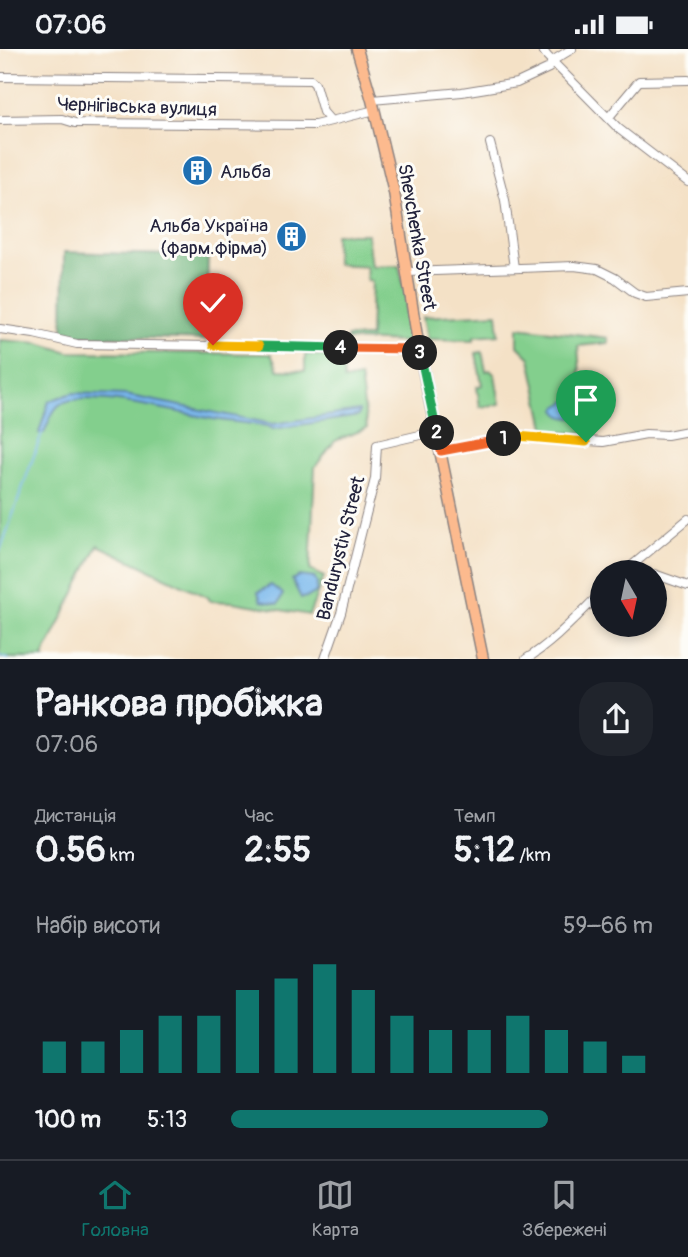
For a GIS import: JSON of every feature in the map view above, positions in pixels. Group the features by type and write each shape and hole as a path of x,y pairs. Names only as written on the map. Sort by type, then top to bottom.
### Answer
{"main road":[{"name":"Shevchenka Street","path":"357,49 374,105 394,192 419,349 482,659"}],"street":[{"path":"542,49 620,129 688,182"},
{"path":"330,121 374,105 517,83 549,68 552,61 572,49"},
{"name":"Чернігівська вулиця","path":"0,77 311,80 315,84 323,112 330,121 315,125 274,125 75,123 62,119 0,120"},
{"path":"609,117 639,81 688,80"},
{"path":"490,143 505,200 514,268"},
{"path":"408,272 574,266 597,269 646,297 688,293"},
{"path":"0,330 34,334 77,344 419,349"},
{"name":"Bandurystiv Street","path":"325,659 341,613 375,479 377,445 437,431"},
{"path":"441,451 517,436 603,442 646,434 667,435 688,431"},
{"path":"639,560 688,519"},
{"path":"667,579 688,586"},
{"path":"526,659 590,603"}],"green space":[{"path":"335,234 367,234 371,266 399,265 407,301 405,311 411,342 347,340 347,337 370,337 372,281 367,280 366,266 336,264"},
{"path":"64,252 208,256 206,340 63,335"},
{"path":"497,313 499,334 474,336 474,340 427,339 423,317"},
{"path":"518,327 608,338 608,343 578,346 583,433 546,432 530,358 518,346"},
{"path":"0,340 39,343 69,352 271,354 278,370 305,371 305,354 343,357 344,380 360,377 367,428 335,441 315,467 310,570 324,577 309,615 233,602 210,601 208,597 98,545 44,658 0,658"},
{"path":"482,352 486,371 490,370 495,375 500,404 480,407 477,387 482,385 476,353"}],"water":[{"path":"73,393 125,395 273,424 359,411 358,416 273,429 133,403 71,400 59,405 44,433 39,433 49,401"},
{"path":"573,398 579,406 577,417 560,415 557,407"},
{"path":"299,576 315,578 316,592 301,598 292,580"},
{"path":"271,585 283,594 278,604 261,601 258,592"}],"waterway":[{"path":"0,551 42,433"},
{"path":"0,656 8,659"}],"place":[{"name":"Альба","path":"197,171"},
{"name":"Альба Україна (фарм.фірма)","path":"291,236"}],"route":[{"path":"213,345 419,349 441,451 517,436 586,442"}]}
